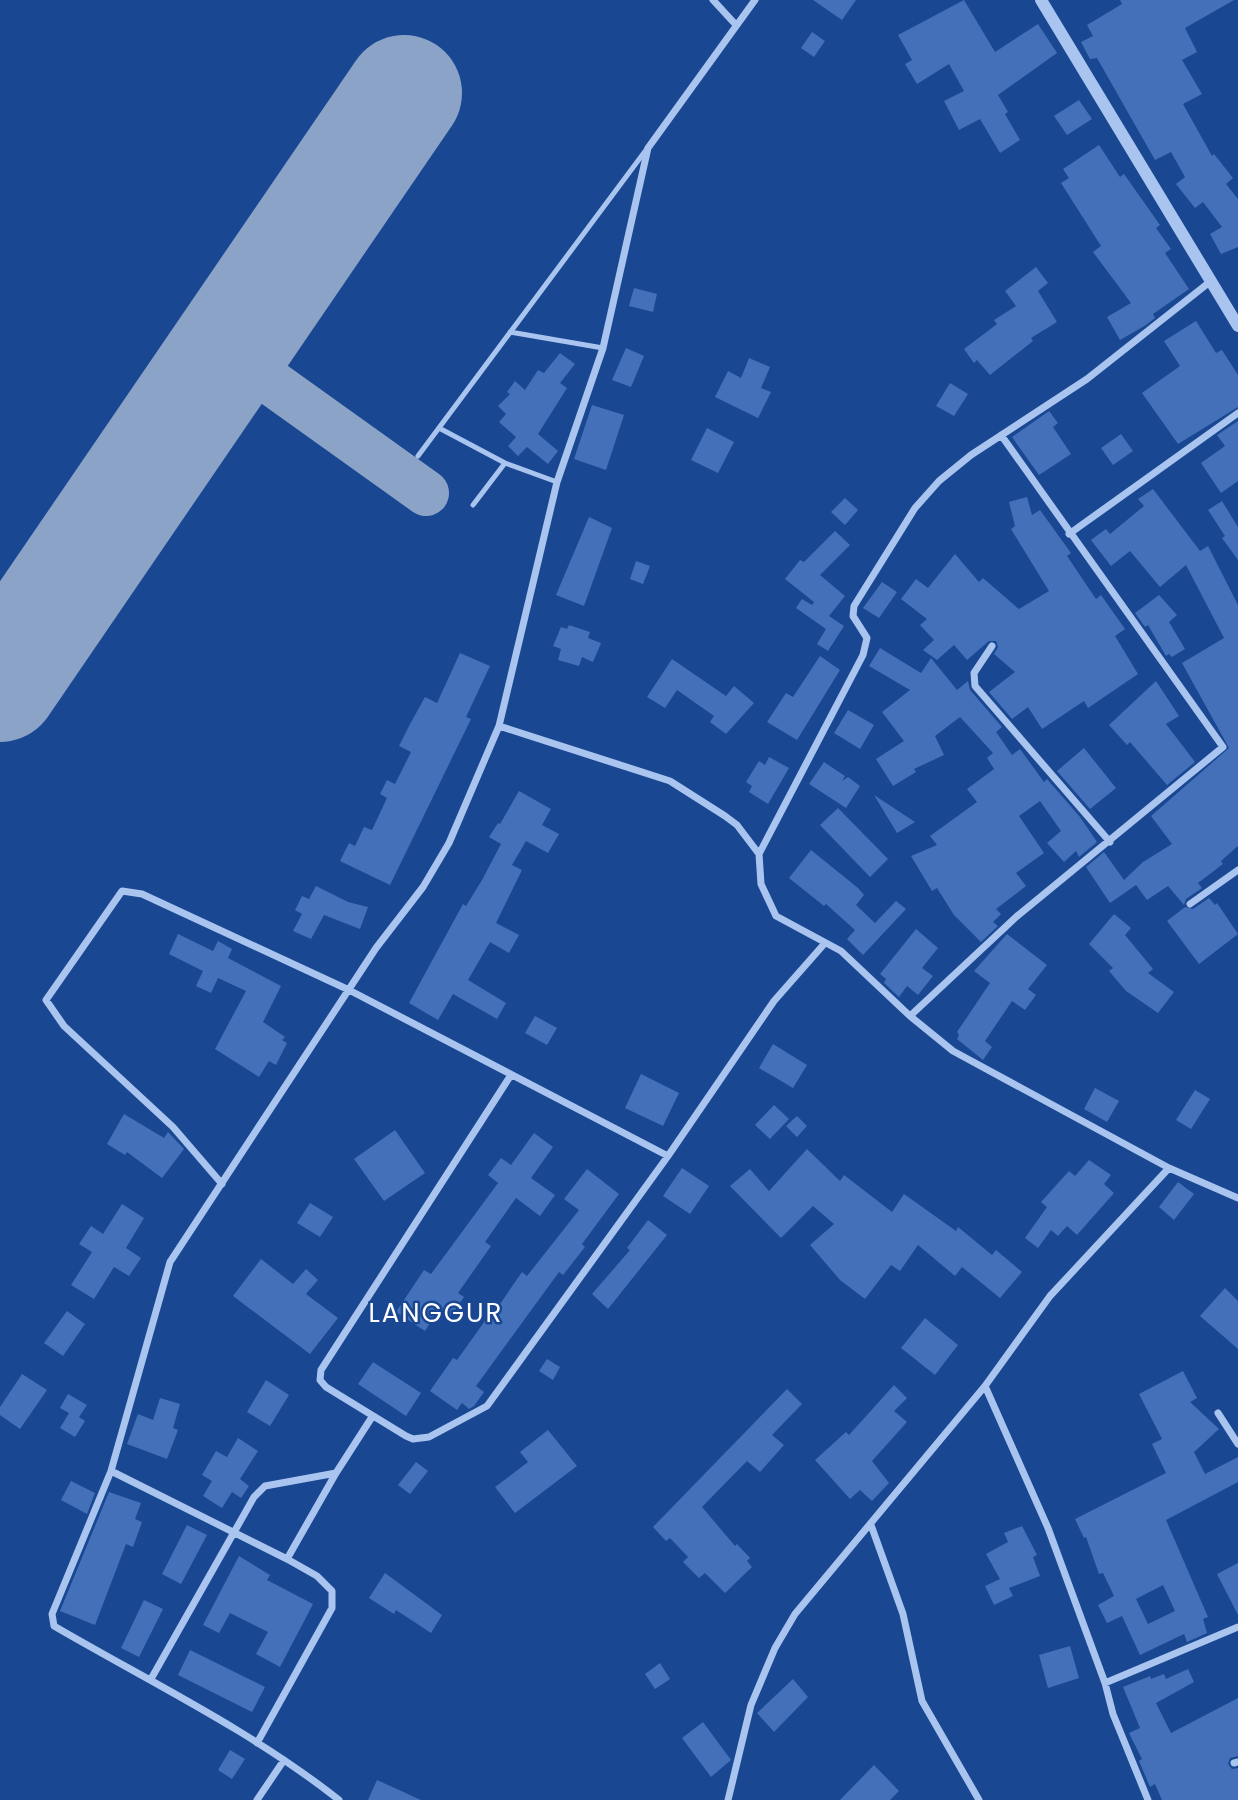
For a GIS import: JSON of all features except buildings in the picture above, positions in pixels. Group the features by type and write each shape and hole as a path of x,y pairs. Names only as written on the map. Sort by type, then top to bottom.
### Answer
{"street":[{"path":"713,0 736,25"},
{"path":"339,1800 257,1743 52,1623 52,1615 111,1471 170,1262 349,990 436,867 499,726 557,482 603,348 648,148 755,0"},
{"path":"1041,0 1238,326"},
{"path":"1211,281 1087,379 1001,435 939,481 923,499 852,611 867,638 863,655 759,854 761,884 776,916 856,964 910,1016 953,1051 1169,1168 1238,1198"},
{"path":"1069,534 1238,413"},
{"path":"910,1016 1016,917 1223,747 1001,435"},
{"path":"992,646 974,673 975,686 1110,842"},
{"path":"499,726 670,781 725,816 759,854"},
{"path":"1190,904 1238,870"},
{"path":"222,1184 173,1126 64,1026 48,1005 46,996 122,891 142,894 349,990 668,1156"},
{"path":"511,1075 321,1370 322,1384 406,1436 421,1439 487,1406 668,1156 774,1002 825,943"},
{"path":"728,1800 744,1730 775,1648 795,1614 985,1386 1050,1296 1169,1168"},
{"path":"985,1386 1048,1528 1147,1800"},
{"path":"1218,1413 1238,1444"},
{"path":"287,1559 372,1416"},
{"path":"111,1471 287,1559 326,1582 332,1591 332,1608 257,1743"},
{"path":"150,1679 254,1497 265,1486 336,1473"},
{"path":"871,1525 903,1614 922,1700 979,1800"},
{"path":"1105,1683 1238,1627"},
{"path":"257,1800 284,1760"}],"lane":[{"path":"418,456 648,148"},
{"path":"510,332 603,348"},
{"path":"439,428 505,463 557,482"},
{"path":"473,505 505,463"}],"taxiway":[{"path":"202,389 233,375 241,374 268,380 254,344 259,305"},
{"path":"268,380 426,493"}],"runway":[{"path":"0,684 404,93"}],"district":[{"name":"LANGGUR","path":"436,1313"}]}
